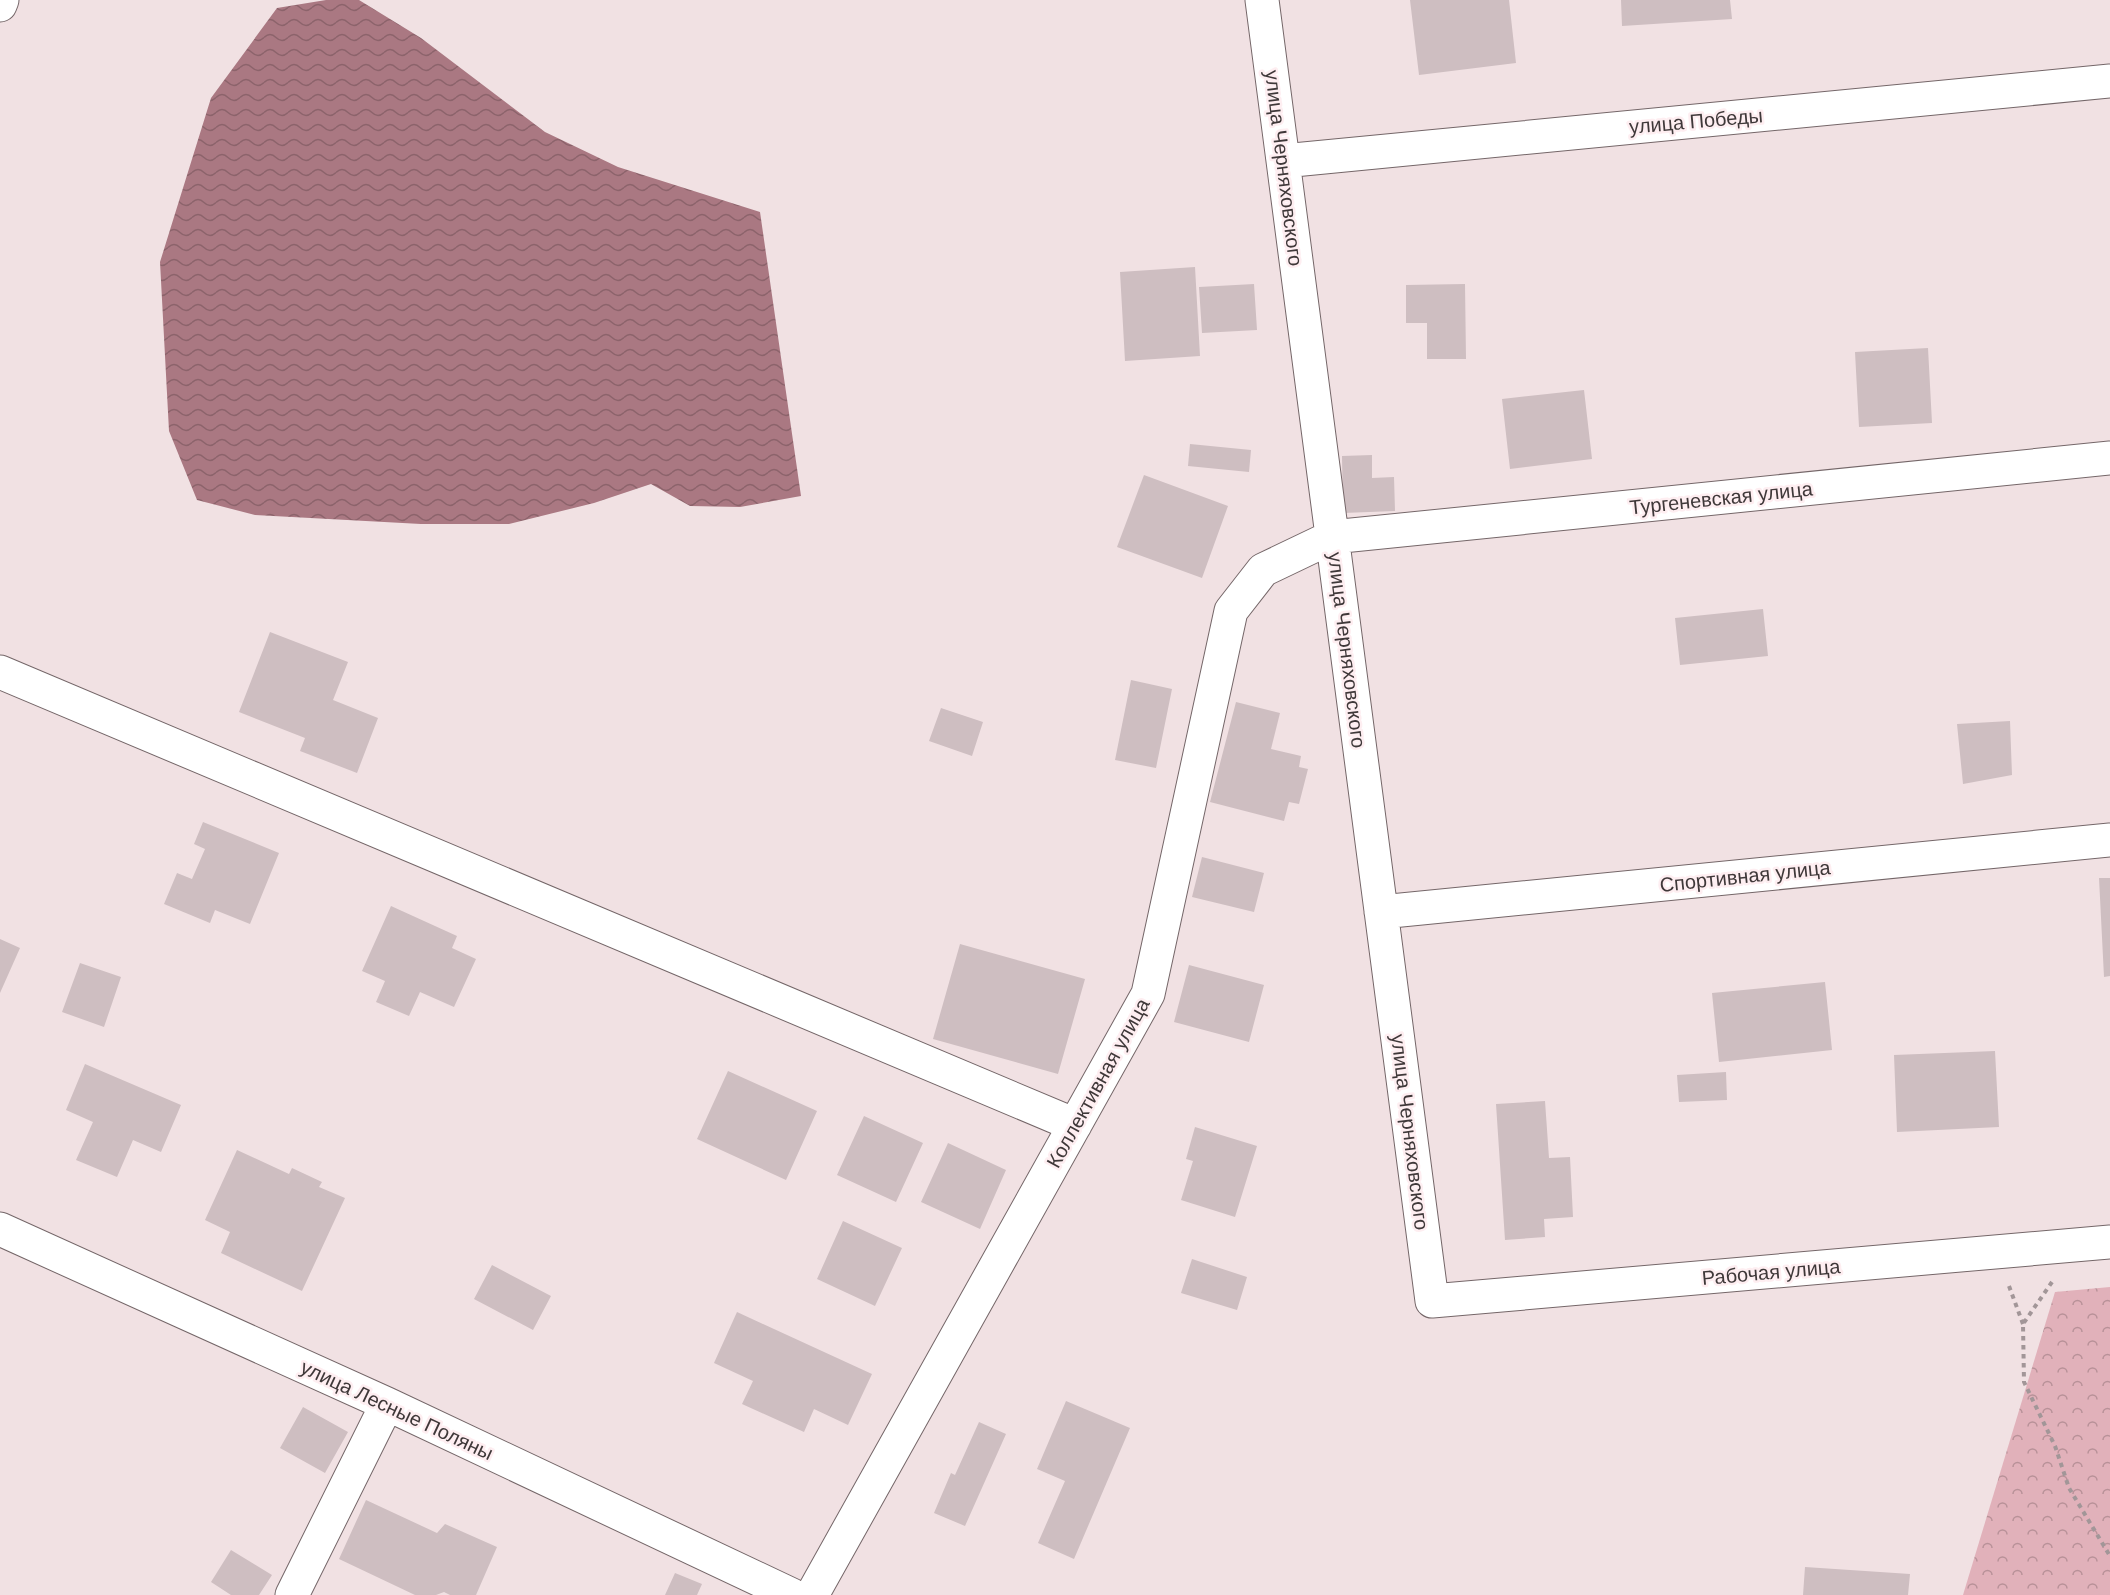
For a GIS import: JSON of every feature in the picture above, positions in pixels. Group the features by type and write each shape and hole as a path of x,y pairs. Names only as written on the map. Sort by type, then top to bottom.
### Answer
{"street":[{"path":"0,5 2,0"},
{"name":"улица Черняховского","path":"1262,0 1432,1301"},
{"name":"улица Победы","path":"1283,160 2110,81"},
{"name":"Тургеневская улица","path":"1332,537 2110,458"},
{"name":"Коллективная улица","path":"812,1595 1148,994 1231,611 1263,570 1332,537"},
{"path":"0,672 1075,1125"},
{"name":"Спортивная улица","path":"1381,912 2110,840"},
{"name":"улица Лесные Поляны","path":"0,1229 387,1404 792,1595"},
{"name":"Рабочая улица","path":"1432,1301 2101,1243"},
{"path":"292,1595 387,1404"}],"path":[{"path":"2101,1243 2056,1277 2023,1324 2024,1382 2055,1446 2070,1488 2110,1556"}],"green space":[{"path":"2110,1287 2110,1595 1963,1595 2055,1292"}],"water":[{"path":"326,0 359,0 421,38 545,132 618,167 760,212 801,496 740,507 690,506 651,484 594,503 509,524 421,524 255,515 197,500 169,431 160,262 211,98 277,8"}],"building":[{"path":"1410,0 1509,0 1516,63 1419,75"},
{"path":"1621,0 1730,0 1732,19 1622,26"},
{"path":"1195,267 1200,356 1125,361 1120,272"},
{"path":"1254,284 1257,330 1202,333 1199,287"},
{"path":"1465,284 1466,359 1427,359 1427,323 1406,323 1406,285"},
{"path":"1928,348 1932,423 1859,427 1855,352"},
{"path":"1584,390 1592,459 1510,469 1502,399"},
{"path":"1190,444 1251,450 1249,472 1188,466"},
{"path":"1372,455 1372,478 1394,477 1395,511 1343,513 1342,456"},
{"path":"1144,475 1228,506 1202,578 1117,547"},
{"path":"1763,609 1768,656 1680,665 1675,618"},
{"path":"270,632 348,662 333,700 378,718 357,773 300,751 305,738 239,712"},
{"path":"1131,680 1172,689 1156,768 1115,760"},
{"path":"1236,702 1280,713 1271,749 1301,756 1299,767 1308,769 1299,804 1289,802 1284,821 1210,802"},
{"path":"941,708 983,722 972,756 929,741"},
{"path":"2010,721 2012,775 1963,784 1957,724"},
{"path":"203,822 279,853 250,924 215,910 210,923 164,904 177,873 192,879 205,849 194,844"},
{"path":"1202,857 1264,873 1254,912 1192,897"},
{"path":"2099,878 2110,878 2110,976 2104,977"},
{"path":"391,906 457,936 452,948 476,959 454,1007 420,992 409,1016 376,1002 385,981 362,971"},
{"path":"0,939 20,948 0,993"},
{"path":"960,944 1085,979 1058,1074 933,1039"},
{"path":"80,963 121,977 104,1027 62,1012"},
{"path":"1189,965 1264,985 1249,1042 1174,1022"},
{"path":"1825,982 1832,1050 1719,1062 1712,993"},
{"path":"1995,1051 1999,1127 1897,1132 1894,1055"},
{"path":"85,1064 181,1105 161,1152 133,1140 117,1177 76,1160 93,1122 66,1110"},
{"path":"728,1071 817,1111 786,1180 697,1139"},
{"path":"1726,1072 1727,1100 1679,1102 1677,1075"},
{"path":"1545,1101 1549,1158 1570,1157 1573,1217 1544,1219 1545,1237 1505,1240 1496,1104"},
{"path":"864,1116 923,1143 896,1202 837,1175"},
{"path":"1195,1127 1257,1146 1235,1217 1181,1200 1193,1161 1186,1159"},
{"path":"948,1143 1006,1170 980,1229 921,1202"},
{"path":"237,1150 289,1174 292,1168 322,1182 319,1187 345,1198 302,1291 221,1253 230,1232 205,1220"},
{"path":"843,1221 902,1248 875,1306 817,1279"},
{"path":"1192,1259 1247,1277 1237,1310 1181,1293"},
{"path":"492,1265 551,1296 533,1330 474,1299"},
{"path":"737,1312 872,1374 848,1425 814,1409 804,1432 742,1404 753,1381 714,1363"},
{"path":"1066,1401 1130,1428 1074,1559 1038,1543 1065,1481 1037,1469"},
{"path":"303,1407 348,1432 325,1473 280,1448"},
{"path":"979,1422 1006,1434 965,1526 934,1513 951,1473 955,1475"},
{"path":"366,1500 437,1533 445,1524 497,1547 476,1595 450,1595 444,1592 436,1595 415,1595 339,1559"},
{"path":"231,1550 272,1575 259,1595 231,1595 211,1582"},
{"path":"1805,1567 1910,1574 1908,1595 1803,1595"},
{"path":"675,1573 702,1584 697,1595 665,1595"}]}
